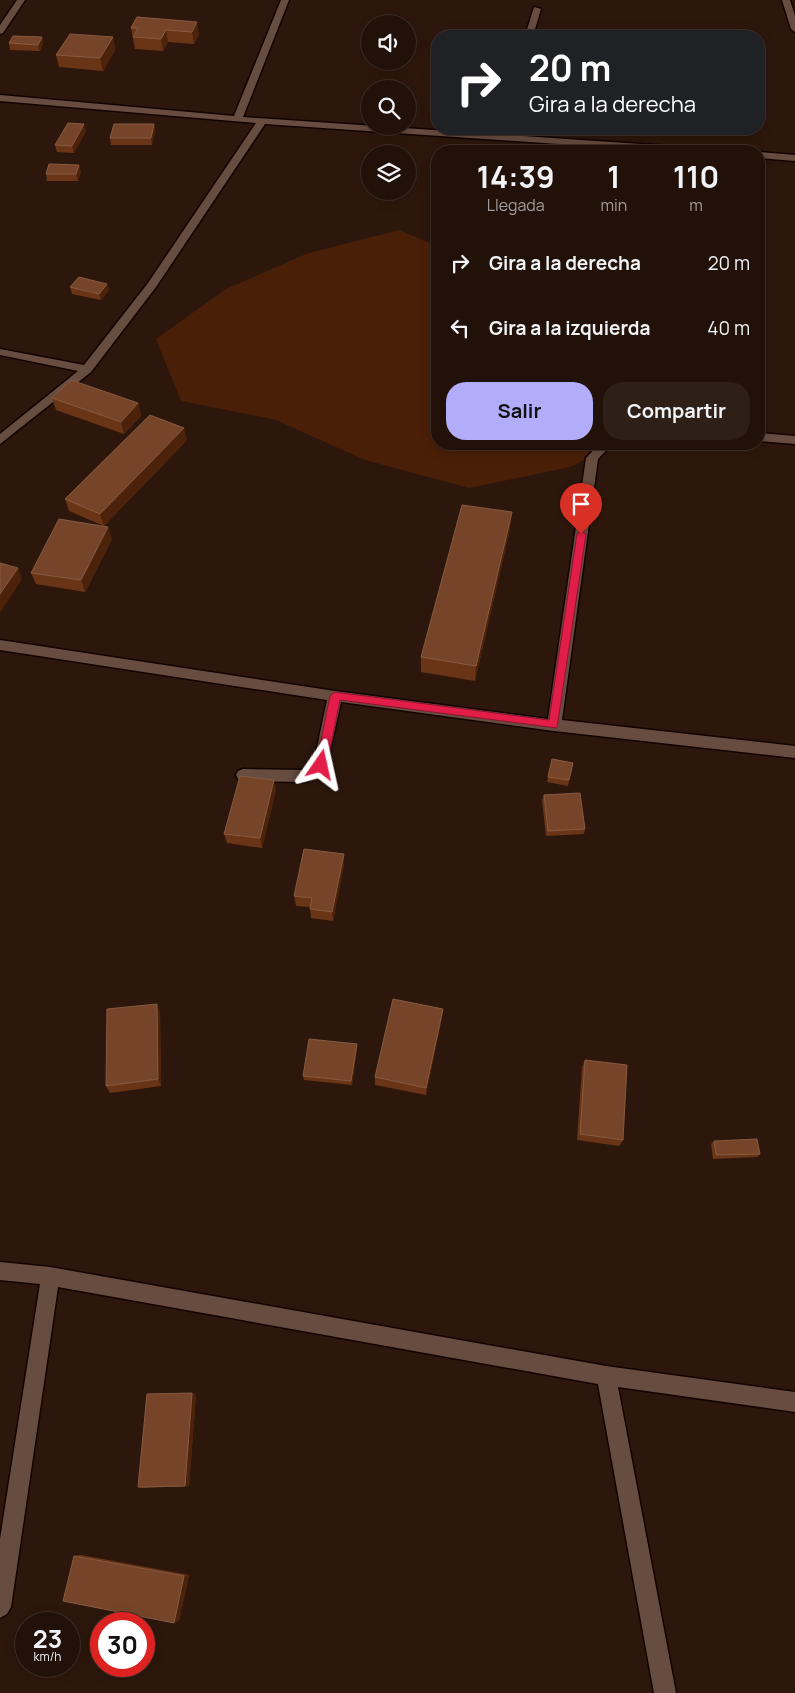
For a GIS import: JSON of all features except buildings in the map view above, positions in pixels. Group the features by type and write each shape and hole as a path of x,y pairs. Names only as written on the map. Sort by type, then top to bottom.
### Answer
{"street":[{"path":"0,31 21,0"},
{"path":"238,118 286,0"},
{"path":"786,0 795,29"},
{"path":"531,30 538,10"},
{"path":"0,98 262,121 431,130"},
{"path":"0,440 87,369 152,285 262,121"},
{"path":"521,135 632,145"},
{"path":"765,156 795,158"},
{"path":"0,352 87,369"},
{"path":"765,438 795,440"},
{"path":"554,725 592,458 600,450"},
{"path":"0,645 335,696 554,725 795,752"},
{"path":"243,775 306,776 321,765 335,696"},
{"path":"0,1271 50,1276 606,1376 795,1402"},
{"path":"0,1607 50,1276"},
{"path":"606,1376 665,1693"}],"shaded area":[{"path":"399,230 431,243 431,450 605,450 570,467 469,488 365,460 276,420 181,401 156,339 226,289 306,254"}],"route":[{"path":"321,765 335,696 554,725 581,534"}]}
